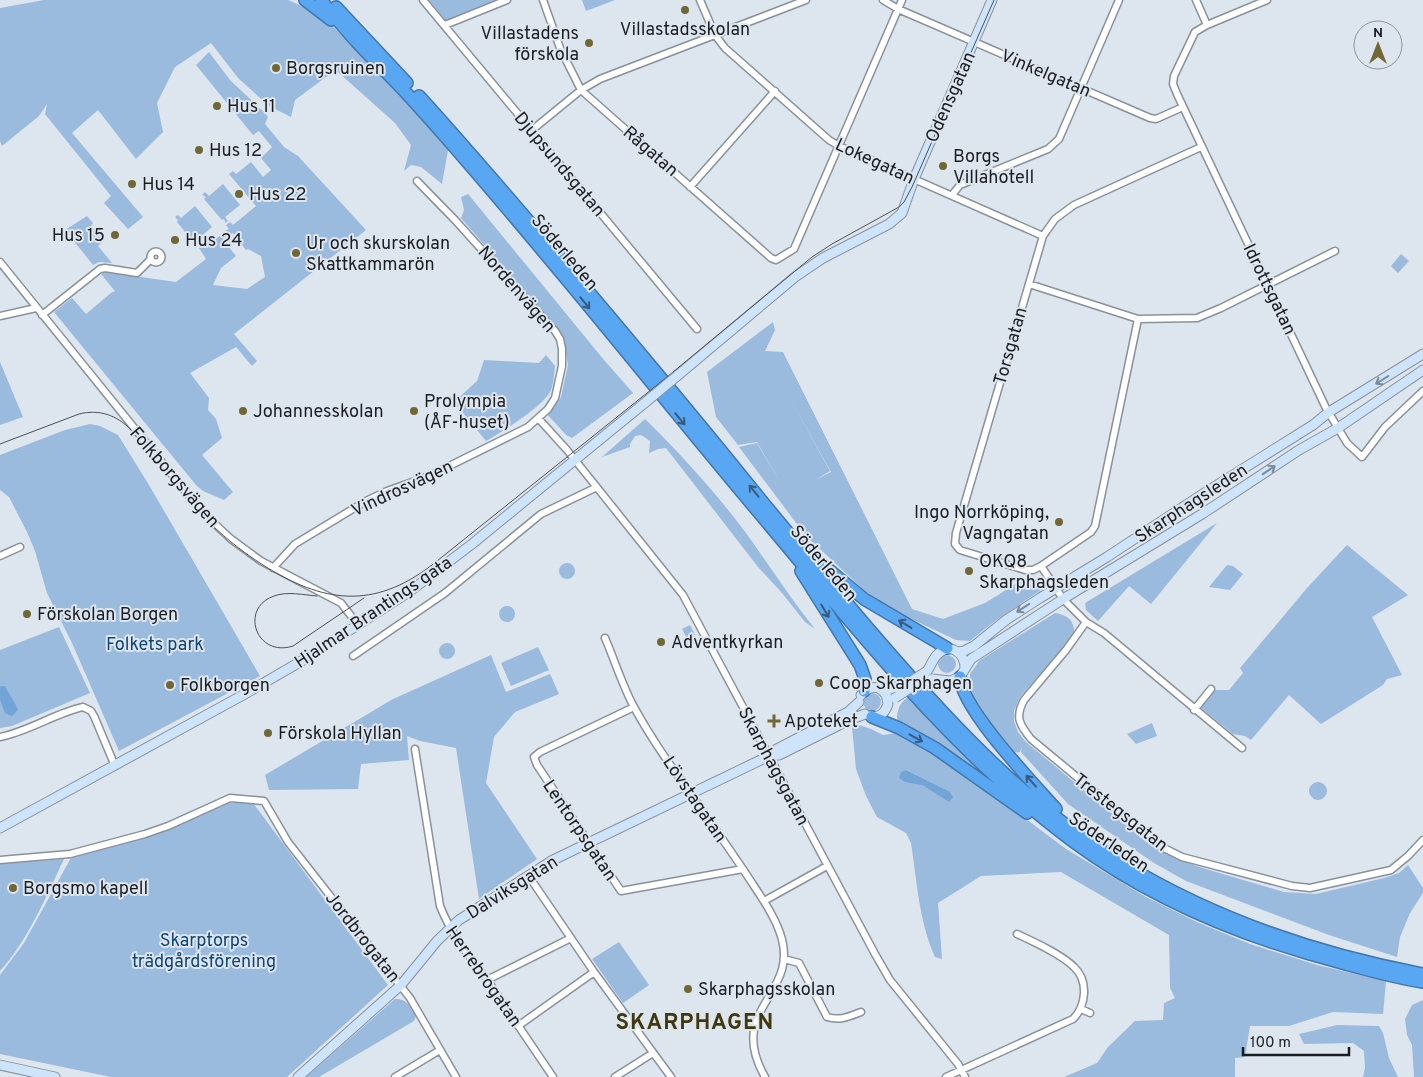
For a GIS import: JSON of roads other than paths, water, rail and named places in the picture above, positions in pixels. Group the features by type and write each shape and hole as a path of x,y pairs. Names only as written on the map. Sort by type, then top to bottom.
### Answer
{"highway":[{"path":"305,0 356,40"},
{"name":"Söderleden","path":"320,0 409,96 552,263 626,355 783,534"},
{"name":"Söderleden","path":"330,0 476,159 698,423 888,666 993,774 1027,804 1149,890 1229,928 1273,944 1423,982"},
{"path":"783,534 864,599 953,650"},
{"path":"783,534 860,665 865,679 864,691"},
{"path":"963,673 960,683 964,694 1001,747 1074,837"},
{"path":"868,716 898,728 935,748 1046,827 1074,837"},
{"name":"Söderleden","path":"1074,837 1167,889 1232,919 1317,948 1423,974"}],"street":[{"name":"Djupsundsgatan","path":"424,0 697,328"},
{"path":"445,25 507,0"},
{"name":"Rågatan","path":"542,0 560,48 581,90 771,258 776,260 794,249 839,146"},
{"name":"Lokegatan","path":"700,0 715,35 725,48 829,140 1043,236"},
{"path":"532,130 581,90 600,79 806,0"},
{"name":"Vinkelgatan","path":"883,0 898,9 1132,111 1156,119 1183,107"},
{"path":"839,146 902,0"},
{"name":"Odensgatan","path":"708,351 795,277 823,258 876,230 893,215 908,194 992,0"},
{"path":"952,194 960,185 1048,149 1059,139 1119,0"},
{"path":"1196,0 1207,25 1267,0"},
{"name":"Idrottsgatan","path":"1207,25 1195,32 1173,81 1201,147 1329,412 1347,443 1362,458 1385,427 1423,392"},
{"path":"690,186 775,91"},
{"name":"Torsgatan","path":"1041,566 1033,570 1024,570 960,550 955,544 956,533 1043,236 1055,220 1074,205 1201,147"},
{"name":"Nordenvägen","path":"417,181 516,287 555,331 560,340 562,366 558,388 552,404 538,418"},
{"path":"1029,284 1138,319 1197,318 1335,251"},
{"path":"42,315 100,269 105,268 137,273 151,259"},
{"name":"Folkborgsvägen","path":"0,262 197,506 231,539 273,568 336,600 346,608 358,625"},
{"path":"0,316 36,308"},
{"path":"1138,319 1095,526 1091,532 1041,566 1055,588 1086,622 1104,633 1194,710 1242,748"},
{"name":"Hjalmar Brantings gata","path":"2,826 243,695 305,659 426,580 708,351"},
{"name":"Skarphagsleden","path":"953,650 964,651 974,646 1006,620 1055,588 1107,557 1313,425 1329,412 1423,354"},
{"name":"Skarphagsleden","path":"963,673 971,659 1202,514 1299,450 1338,428 1423,370"},
{"path":"538,418 574,460"},
{"name":"Vindrosvägen","path":"273,568 295,544 366,501 439,472 518,433 538,418"},
{"name":"Skarphagsgatan","path":"574,460 683,595 827,866 890,980 962,1069 965,1077"},
{"path":"354,656 444,593 541,514 596,488"},
{"path":"0,556 20,547"},
{"name":"Trestegsgatan","path":"1086,622 1066,650 1024,700 1019,715 1021,726 1030,738 1160,846 1182,857 1292,886 1310,888 1390,870 1408,856 1423,840"},
{"name":"Lövstagatan","path":"605,638 619,676 634,707 691,795 764,901 780,933 784,959 779,981 762,1006 752,1032 755,1056 765,1077"},
{"path":"891,697 880,688 874,687 864,691 860,696 859,702 861,710 868,716 879,716 884,713 891,697 927,671 939,652 953,650 963,656 963,673 950,681 932,679 891,697"},
{"path":"933,662 934,672 943,680"},
{"path":"880,688 891,697"},
{"path":"1194,710 1211,689"},
{"name":"Dalviksgatan","path":"298,1077 401,985 459,920 553,860 769,756 776,749 848,712 859,702"},
{"path":"0,737 14,734 71,710 83,707 91,711 94,716 115,766"},
{"name":"Lentorpsgatan","path":"634,707 540,752 534,757 537,765 588,843 621,891 743,869"},
{"name":"Dalviksgatan","path":"769,756 779,755 849,720 868,716"},
{"name":"Herrebrogatan","path":"415,749 440,906 449,929 487,980 553,1077"},
{"name":"Jordbrogatan","path":"0,860 70,854 108,844 168,826 230,798 264,801 288,842 394,979 401,985 456,1077"},
{"path":"764,901 827,866"},
{"path":"528,875 594,972 671,1077"},
{"path":"946,1077 1073,1019 1081,1009 1084,984 1075,967 1017,934"},
{"path":"487,980 571,938"},
{"path":"784,959 799,963 827,1017 843,1019 861,1012"},
{"path":"518,1026 594,972"},
{"path":"1081,1009 1090,1013"},
{"path":"395,1077 440,1050"},
{"path":"615,1077 653,1053"},
{"path":"0,1066 56,1077"}],"tram line":[{"path":"0,444 79,414 94,412 107,414 120,420 131,430 183,494 209,522 231,542 263,565 285,578 327,594 368,595 389,589 410,579 432,565 667,377 812,257 899,207 912,187 994,0"},
{"path":"317,596 284,594 274,596 263,602 257,611 255,620 256,630 262,639 270,645 280,648 293,646 364,598"}],"place":[{"name":"Villastadsskolan","path":"685,10"},
{"name":"Villastadens förskola","path":"589,43"},
{"name":"Borgsruinen","path":"276,68"},
{"name":"Hus 11","path":"217,106"},
{"name":"Hus 12","path":"199,150"},
{"name":"Borgs Villahotell","path":"943,166"},
{"name":"Hus 14","path":"132,184"},
{"name":"Hus 22","path":"239,194"},
{"name":"Hus 15","path":"115,235"},
{"name":"Hus 24","path":"175,240"},
{"name":"Ur och skurskolan Skattkammarön","path":"296,253"},
{"name":"Johannesskolan","path":"243,411"},
{"name":"Prolympia (ÅF-huset)","path":"414,411"},
{"name":"Ingo Norrköping, Vagngatan","path":"1059,522"},
{"name":"OKQ8 Skarphagsleden","path":"969,571"},
{"name":"Förskolan Borgen","path":"27,614"},
{"name":"Adventkyrkan","path":"661,642"},
{"name":"Coop Skarphagen","path":"819,683"},
{"name":"Folkborgen","path":"170,685"},
{"name":"Apoteket","path":"774,721"},
{"name":"Förskola Hyllan","path":"268,733"},
{"name":"Borgsmo kapell","path":"13,888"},
{"name":"Skarphagsskolan","path":"688,989"}],"district":[{"name":"SKARPHAGEN","path":"695,1021"}],"park label":[{"name":"Folkets park","path":"155,644"},
{"name":"Skarptorps trädgårdsförening","path":"204,950"}]}
